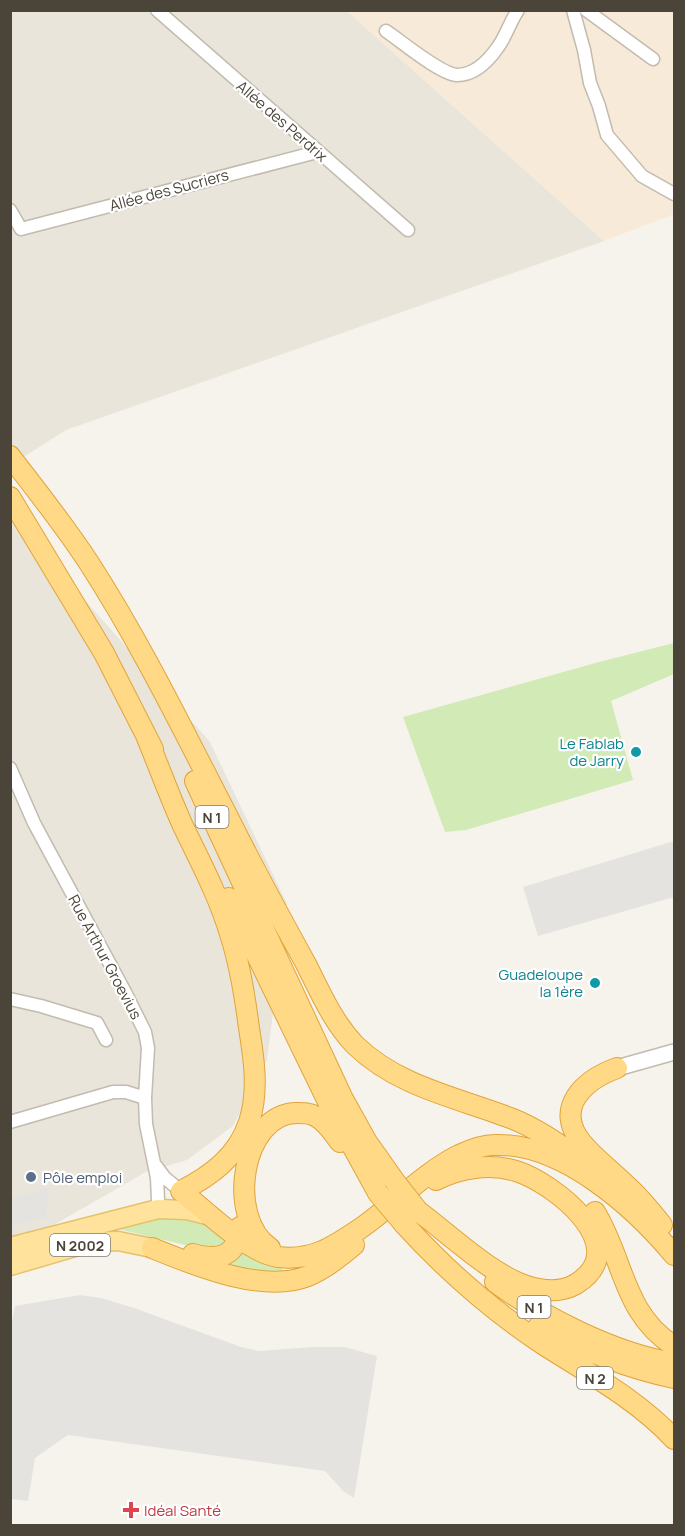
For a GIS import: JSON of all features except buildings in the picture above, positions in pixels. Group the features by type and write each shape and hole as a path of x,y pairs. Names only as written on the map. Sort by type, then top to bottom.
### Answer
{"highway":[{"name":"N 1","path":"10,458 138,670 200,792 342,1097 367,1142 396,1183 411,1218 465,1282 520,1318 566,1342 636,1369 675,1378"},
{"path":"10,458 59,519 119,612 168,700 249,859 330,1010 349,1037 364,1053 406,1080 435,1093 514,1120 572,1153 625,1194 675,1249"},
{"name":"N 1","path":"10,497 104,653 249,938 328,1102 378,1192 514,1296 624,1350 675,1363"},
{"path":"147,738 174,806 231,935 254,1062 253,1106 249,1123 236,1148 220,1167 206,1178 181,1191 238,1237 269,1255 308,1257 334,1246 373,1220 435,1170 460,1155 482,1146 506,1145 534,1151 561,1162 598,1183 654,1232 675,1255"},
{"path":"617,1068 589,1082 576,1095 571,1113 573,1129 582,1144 628,1186 675,1241"},
{"path":"152,1248 169,1249 205,1257 220,1257 232,1249 238,1237 251,1153 266,1127 290,1113 307,1113 319,1117 378,1192"},
{"path":"435,1170 461,1160 496,1158 546,1173 579,1193 602,1224 627,1288 640,1314 654,1331 675,1346"},
{"path":"152,1248 194,1264 242,1278 269,1281 307,1277 330,1264 425,1186 447,1174 491,1168 515,1171 530,1177 565,1199 587,1222 596,1246 596,1259 590,1272 572,1286 554,1290 527,1286 513,1280 411,1218"},
{"path":"244,1187 246,1215 256,1236 272,1250 289,1257"},
{"name":"N 2","path":"465,1282 494,1308 639,1408 675,1439"}],"main road":[{"name":"N 2002","path":"10,1247 181,1191"},
{"path":"41,1238 158,1209 187,1210 215,1218"},
{"name":"N 2002","path":"10,1266 92,1242 118,1241 152,1248"}],"street":[{"name":"Allée des Perdrix","path":"157,10 408,230"},
{"path":"387,30 431,63 450,74 464,74 488,60 499,46 518,10"},
{"path":"573,10 590,83 600,106 607,135 642,176 675,194"},
{"path":"586,10 653,59"},
{"name":"Allée des Sucriers","path":"10,210 21,229 317,152"},
{"name":"Rue Arthur Groevius","path":"10,768 34,824 126,992 145,1032 148,1048 145,1098 147,1135 158,1185 158,1200"},
{"path":"10,999 97,1023 106,1040"},
{"path":"617,1068 675,1052"},
{"path":"10,1122 113,1092 126,1092 145,1098"},
{"name":"Rue Arthur Groevius","path":"152,1157 165,1178 181,1191"}],"shaded area":[{"path":"11,11 347,11 604,241 66,430 11,465"},
{"path":"347,11 674,11 674,214 604,241"},
{"path":"10,515 210,742 287,904 267,1060 233,1126 187,1160 146,1172 45,1230 10,1240"},
{"path":"674,841 674,897 538,936 523,887"},
{"path":"47,1188 49,1198 45,1218 11,1226 11,1198"},
{"path":"80,1295 101,1298 134,1308 241,1347 259,1351 345,1347 377,1356 354,1498 343,1491 325,1471 68,1435 35,1458 28,1501 11,1499 10,1332 15,1306"}],"green space":[{"path":"674,643 674,674 611,701 633,780 466,830 445,832 403,717"},
{"path":"193,1214 228,1234 226,1244 210,1251 118,1229 117,1223"},
{"path":"243,1245 283,1263 282,1272 243,1271 221,1262"}],"place":[{"name":"Le Fablab de Jarry","path":"636,752"},
{"name":"Guadeloupe la 1ère","path":"595,983"},
{"name":"Pôle emploi","path":"31,1177"},
{"name":"Idéal Santé","path":"131,1510"}]}
